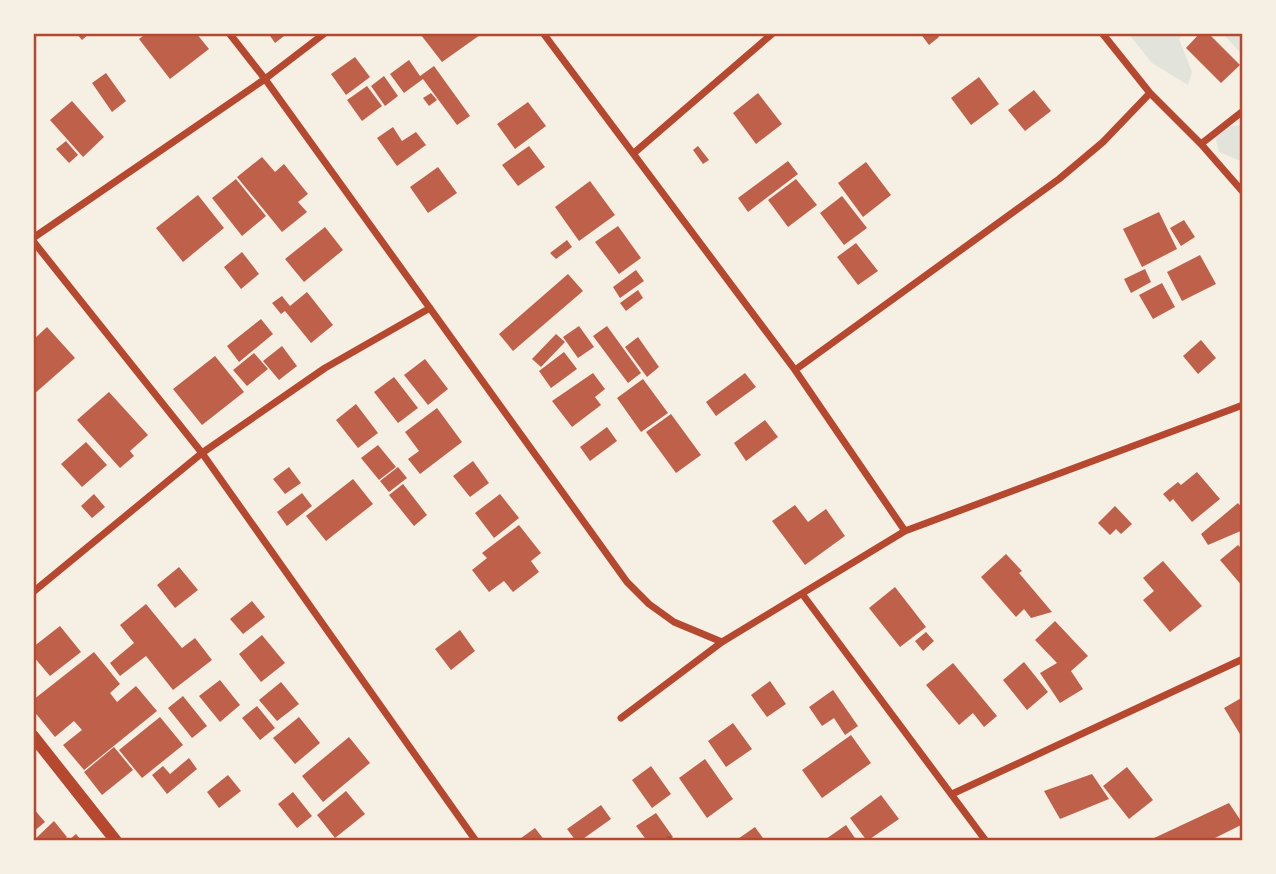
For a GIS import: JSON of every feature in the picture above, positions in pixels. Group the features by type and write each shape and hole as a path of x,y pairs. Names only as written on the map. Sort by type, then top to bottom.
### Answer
{"street":[{"path":"229,33 265,79 627,582 649,604 674,622 722,642"},
{"path":"326,33 265,79 33,240 202,453 476,841"},
{"path":"543,33 795,370 905,531"},
{"path":"634,153 773,33"},
{"path":"1102,33 1150,93 1201,144 1243,192"},
{"path":"795,370 1059,179 1103,142 1150,93"},
{"path":"1201,144 1243,111"},
{"path":"33,592 202,453 325,368 430,308"},
{"path":"621,718 722,642 905,531 1243,405"},
{"path":"803,595 986,841"},
{"path":"952,794 1243,659"},
{"path":"33,736 116,841"}],"shaded area":[{"path":"1128,33 1184,33 1179,39 1192,72 1188,85 1152,63"},
{"path":"1222,33 1243,33 1243,54 1241,53"},
{"path":"1243,125 1243,162 1219,152 1215,136 1221,127"}],"building":[{"path":"76,33 90,33 82,40"},
{"path":"147,33 196,33 209,49 170,79 139,39"},
{"path":"268,33 288,33 275,43"},
{"path":"920,33 937,33 939,37 929,45"},
{"path":"1200,33 1208,33 1240,65 1221,83 1186,48"},
{"path":"421,35 480,35 442,62"},
{"path":"355,57 370,77 346,95 331,74"},
{"path":"409,60 420,76 434,66 470,116 457,125 423,79 404,93 390,74"},
{"path":"106,73 126,101 112,112 92,83"},
{"path":"384,76 398,96 385,106 371,86"},
{"path":"979,77 999,104 971,125 951,98"},
{"path":"367,86 382,106 362,121 347,100"},
{"path":"1034,90 1051,111 1025,131 1008,110"},
{"path":"431,93 437,100 429,106 423,98"},
{"path":"758,93 782,124 756,144 733,113"},
{"path":"72,101 104,137 83,157 50,120"},
{"path":"528,102 546,126 515,149 497,124"},
{"path":"393,127 402,141 416,132 426,145 397,166 377,138"},
{"path":"66,141 78,155 69,163 56,149"},
{"path":"529,146 545,167 518,186 502,165"},
{"path":"698,146 709,160 703,164 693,150"},
{"path":"262,157 275,172 284,164 308,194 298,202 307,212 282,232 237,177"},
{"path":"788,161 798,174 748,212 738,198"},
{"path":"866,162 891,195 863,217 838,183"},
{"path":"438,167 457,193 428,213 410,187"},
{"path":"236,179 266,216 242,236 212,198"},
{"path":"796,179 817,205 788,227 768,200"},
{"path":"590,181 615,215 579,241 555,207"},
{"path":"198,195 224,228 183,262 156,228"},
{"path":"842,196 867,228 844,245 820,213"},
{"path":"1159,212 1177,249 1142,267 1123,229"},
{"path":"1184,220 1195,237 1181,246 1170,228"},
{"path":"618,226 641,258 619,274 595,242"},
{"path":"325,227 343,250 304,282 285,259"},
{"path":"567,240 572,247 556,259 550,253"},
{"path":"856,243 878,271 858,285 837,257"},
{"path":"242,252 259,274 241,289 224,267"},
{"path":"1200,255 1216,284 1182,301 1167,272"},
{"path":"1145,269 1151,282 1131,293 1124,279"},
{"path":"636,270 644,281 620,298 613,287"},
{"path":"568,274 583,291 513,351 499,334"},
{"path":"1162,283 1175,307 1153,319 1139,295"},
{"path":"638,290 643,298 626,311 620,303"},
{"path":"307,292 333,325 311,343 285,311 281,314 272,303 282,296 290,306"},
{"path":"261,319 273,334 239,362 227,346"},
{"path":"579,326 594,347 578,358 563,337"},
{"path":"607,326 641,373 628,383 593,336"},
{"path":"47,327 75,358 33,395 33,340"},
{"path":"556,334 565,342 541,367 532,359"},
{"path":"638,337 659,367 647,377 625,347"},
{"path":"1201,340 1216,358 1198,374 1183,356"},
{"path":"282,346 297,366 279,380 263,361"},
{"path":"564,352 577,369 551,388 539,371"},
{"path":"254,353 268,369 247,386 233,370"},
{"path":"215,356 244,392 202,425 173,389"},
{"path":"425,359 448,389 428,405 404,375"},
{"path":"593,373 605,389 595,397 601,405 572,427 552,401"},
{"path":"745,373 756,387 716,416 706,402"},
{"path":"394,377 418,408 398,423 374,392"},
{"path":"643,379 668,413 641,432 617,398"},
{"path":"109,392 148,435 130,451 134,456 120,468 77,420"},
{"path":"356,404 378,433 358,448 336,420"},
{"path":"437,408 462,442 420,474 408,459 419,451 405,432"},
{"path":"671,414 701,455 676,473 646,432"},
{"path":"765,420 778,437 746,461 734,443"},
{"path":"607,427 617,441 590,461 580,447"},
{"path":"86,442 107,465 82,487 61,464"},
{"path":"378,445 396,467 379,480 361,458"},
{"path":"473,461 489,483 470,497 453,476"},
{"path":"289,467 301,483 285,494 273,479"},
{"path":"398,467 407,478 389,492 380,481"},
{"path":"1197,472 1220,499 1192,522 1173,499 1170,502 1163,494 1178,482 1181,485"},
{"path":"353,479 373,504 326,541 306,516"},
{"path":"403,484 427,515 414,526 389,495"},
{"path":"302,493 312,506 287,526 277,512"},
{"path":"94,494 105,507 92,518 81,506"},
{"path":"500,494 519,518 494,538 475,513"},
{"path":"1238,503 1243,509 1243,530 1208,545 1201,534"},
{"path":"795,505 808,522 826,509 845,536 805,565 772,521"},
{"path":"1115,506 1132,524 1121,534 1116,529 1110,535 1098,523"},
{"path":"519,525 541,553 531,561 539,572 513,592 504,581 489,592 472,570 487,558 482,553"},
{"path":"1238,545 1243,550 1243,587 1220,560"},
{"path":"1006,554 1052,612 1031,618 1024,609 1016,617 981,577"},
{"path":"1163,561 1202,606 1170,632 1143,600 1154,591 1143,578"},
{"path":"179,567 198,590 175,608 157,585"},
{"path":"895,587 926,627 900,647 869,608"},
{"path":"252,601 265,617 243,634 230,619"},
{"path":"146,604 182,648 195,638 212,660 173,690 146,656 120,676 110,663 134,643 120,625"},
{"path":"1055,621 1088,656 1071,671 1083,689 1060,703 1040,673 1057,663 1035,640"},
{"path":"60,626 81,652 50,676 33,656 33,647"},
{"path":"460,630 475,651 451,670 435,649"},
{"path":"926,632 934,641 923,651 915,641"},
{"path":"262,635 285,663 261,682 239,654"},
{"path":"94,652 120,684 110,693 117,702 136,686 157,711 84,770 63,745 82,730 74,721 55,737 33,710 33,700"},
{"path":"1024,662 1048,692 1027,710 1003,680"},
{"path":"953,663 997,716 984,727 973,713 959,725 926,685"},
{"path":"220,680 240,705 220,722 199,696"},
{"path":"770,681 786,704 767,717 751,695"},
{"path":"281,682 299,704 277,721 259,700"},
{"path":"833,690 858,726 845,735 834,718 822,726 809,707"},
{"path":"183,696 207,726 192,738 168,708"},
{"path":"1243,697 1243,739 1224,708"},
{"path":"257,706 275,728 260,740 242,718"},
{"path":"160,717 183,745 142,778 119,750"},
{"path":"299,717 320,743 295,764 273,738"},
{"path":"733,723 752,749 726,767 708,741"},
{"path":"851,735 871,763 822,798 802,770"},
{"path":"349,737 370,763 323,802 302,776"},
{"path":"114,747 133,770 102,795 84,772"},
{"path":"189,758 197,769 167,794 152,775 163,766 170,774"},
{"path":"705,759 733,799 707,818 679,778"},
{"path":"651,766 671,794 652,808 632,780"},
{"path":"1127,767 1153,800 1129,819 1103,786"},
{"path":"1092,774 1109,799 1060,819 1044,791"},
{"path":"228,775 241,791 219,808 207,792"},
{"path":"346,791 365,814 335,838 317,815"},
{"path":"293,792 312,816 297,828 278,804"},
{"path":"881,795 899,819 867,841 850,818"},
{"path":"1229,803 1243,824 1209,841 1152,839"},
{"path":"601,805 611,819 580,841 576,841 567,829"},
{"path":"33,808 45,822 33,832"},
{"path":"656,813 673,837 668,841 647,841 636,826"},
{"path":"54,821 67,837 63,841 33,841"},
{"path":"846,825 857,841 823,841"},
{"path":"755,827 765,841 735,841"},
{"path":"535,828 545,841 517,841"},
{"path":"76,834 82,841 68,841"}]}
